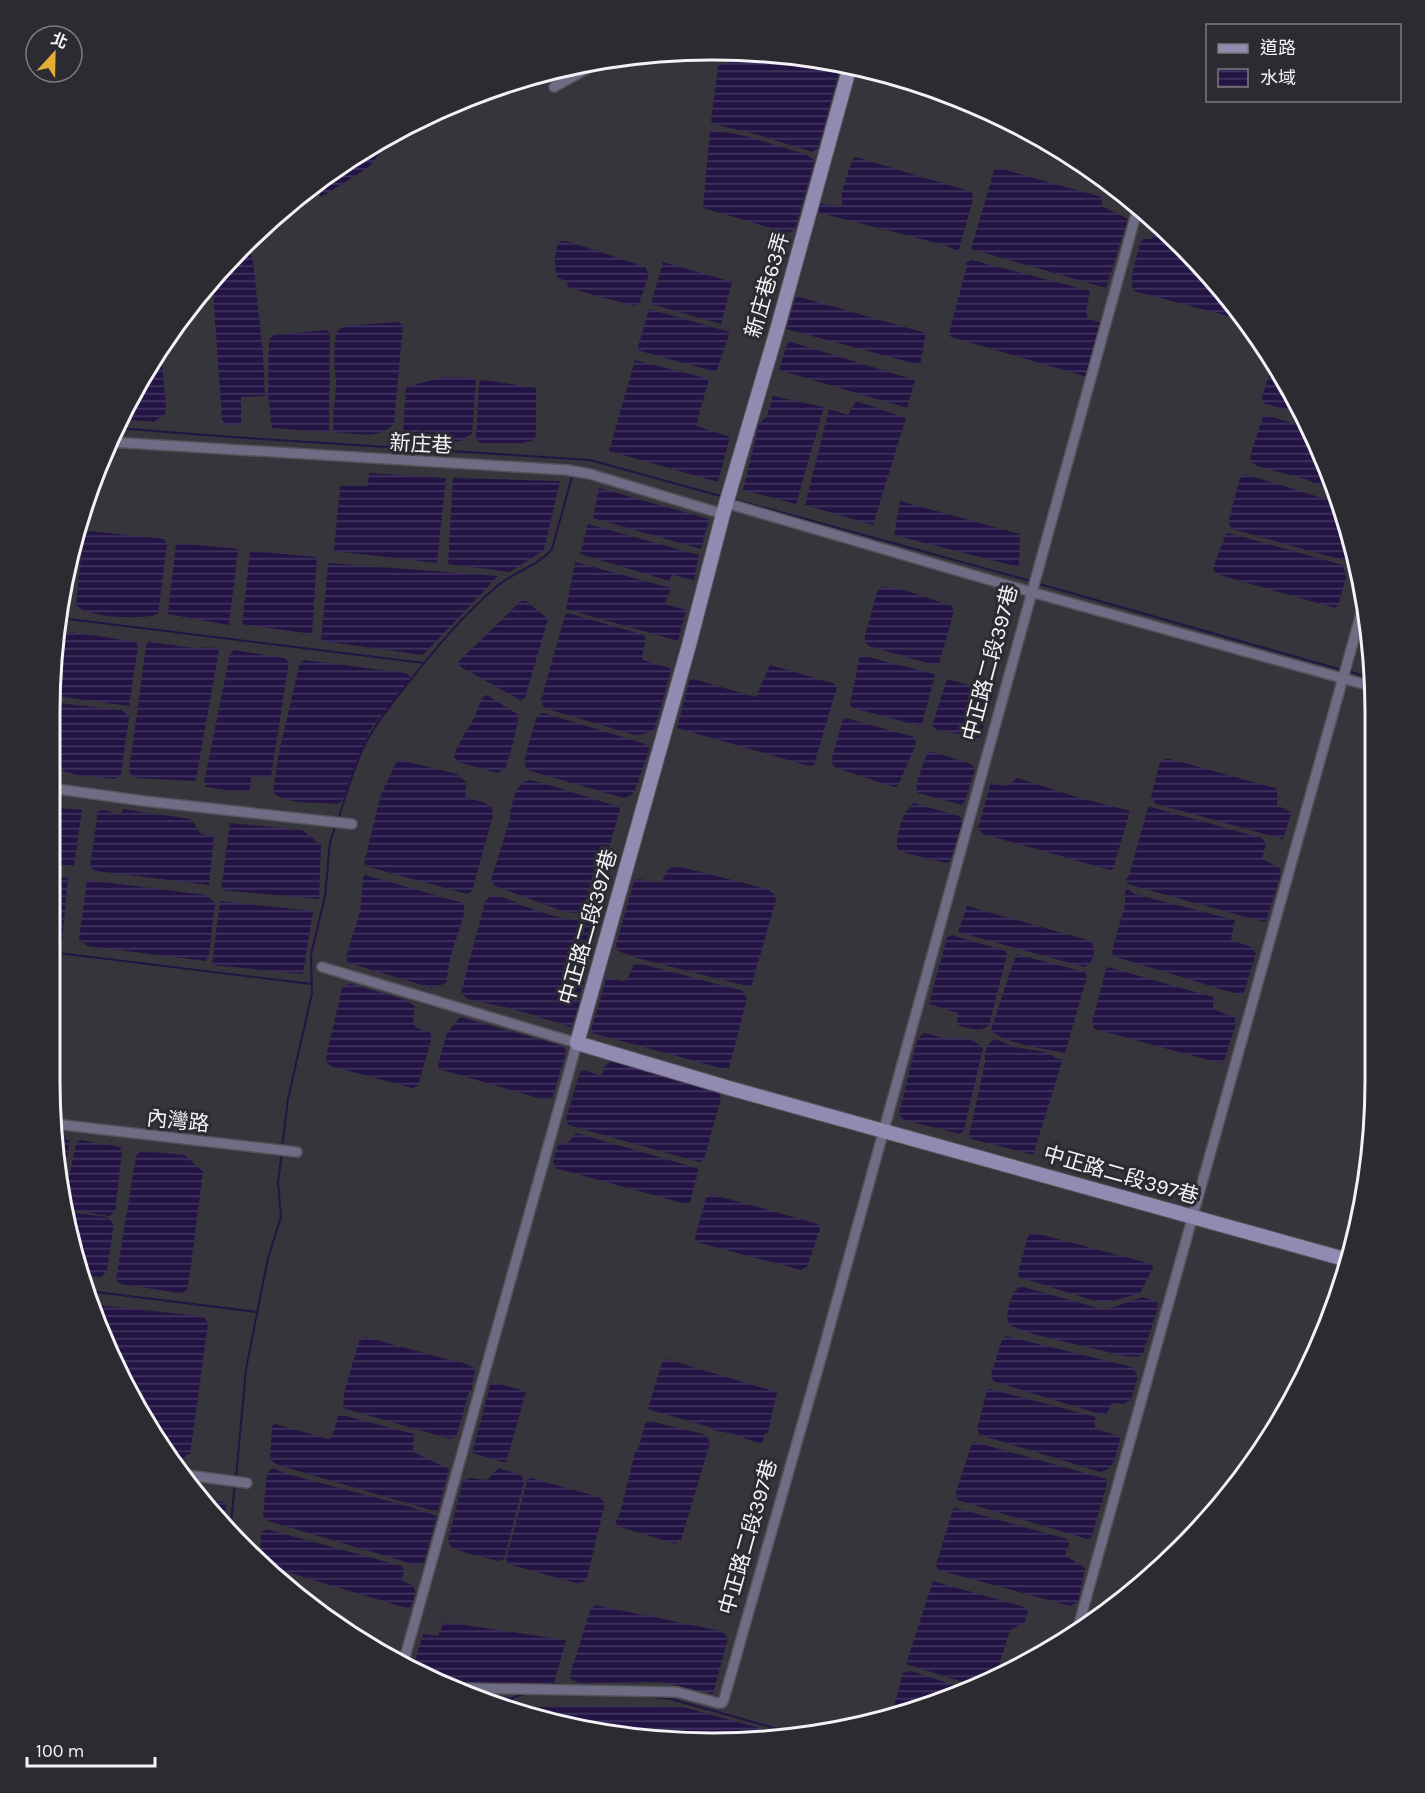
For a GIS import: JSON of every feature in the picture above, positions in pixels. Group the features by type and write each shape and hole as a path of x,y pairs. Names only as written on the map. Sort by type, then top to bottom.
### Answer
{"street":[{"path":"554,87 575,75"},
{"name":"新庄巷63弄","path":"724,509 780,319 848,75"},
{"name":"中正路二段397巷","path":"477,1688 677,1692 722,1703 824,1351 1136,216"},
{"name":"新庄巷","path":"119,442 567,470 590,474 1364,684"},
{"name":"中正路二段397巷","path":"724,509 689,645 577,1043 729,1088 1340,1258"},
{"path":"1080,1619 1358,623"},
{"path":"60,789 352,824"},
{"path":"322,968 577,1043 405,1656"},
{"name":"內灣路","path":"61,1125 297,1152"},
{"path":"193,1476 248,1483"}],"water":[{"path":"731,60 755,61 839,73 818,148 812,152 755,134 713,124 711,121 718,66"},
{"path":"710,131 757,139 805,154 813,159 814,163 795,229 788,233 703,208"},
{"path":"384,148 368,168 321,197 318,193"},
{"path":"856,157 972,192 973,199 959,249 955,250 948,246 820,213 818,209 821,204 842,206 842,192 852,160"},
{"path":"995,167 1102,197 1102,206 1128,219 1106,288 971,249"},
{"path":"1154,233 1174,251 1231,317 1134,291 1132,275 1140,243 1143,239 1151,239"},
{"path":"560,241 570,242 645,267 649,274 639,304 634,306 569,288 566,281 558,278 555,270 555,254"},
{"path":"249,253 253,261 263,353 265,396 241,397 241,423 238,425 226,425 222,420 213,293"},
{"path":"972,260 1090,291 1086,312 1088,318 1103,324 1087,375 951,337 949,333 967,266 965,263"},
{"path":"663,262 732,282 721,324 651,304"},
{"path":"796,296 926,333 920,365 786,329"},
{"path":"649,309 730,332 716,372 637,350"},
{"path":"398,322 403,325 394,423 388,429 374,434 334,432 336,386 334,348 337,331 345,326"},
{"path":"325,330 330,335 329,432 272,428 268,397 269,339 274,335"},
{"path":"788,341 915,380 907,408 779,370"},
{"path":"635,360 709,379 696,426 730,437 718,482 609,451"},
{"path":"162,362 166,407 165,414 154,422 129,420"},
{"path":"1270,373 1291,411 1263,403 1262,397"},
{"path":"443,377 471,378 476,381 472,434 462,440 447,441 430,440 403,431 406,387"},
{"path":"480,381 536,388 536,435 532,441 481,443 476,439 479,384"},
{"path":"773,396 824,407 796,504 743,490 759,424 767,416"},
{"path":"856,401 906,418 873,525 805,505 829,409 848,415"},
{"path":"1266,415 1298,425 1324,487 1257,466 1251,462 1250,456 1263,417"},
{"path":"369,473 446,478 437,563 334,551 340,486 368,486"},
{"path":"1245,474 1329,500 1347,561 1232,529 1229,520 1240,478"},
{"path":"453,478 560,481 544,550 510,572 448,564"},
{"path":"599,488 709,519 701,549 593,518"},
{"path":"900,501 1020,534 1019,567 894,535"},
{"path":"588,524 699,555 694,580 672,575 669,581 580,554"},
{"path":"90,531 164,539 167,544 158,614 115,617 91,613 76,605 85,535"},
{"path":"1226,534 1343,565 1346,578 1338,605 1335,608 1216,574 1213,568"},
{"path":"176,543 238,549 229,625 168,614"},
{"path":"250,551 317,557 312,634 242,624"},
{"path":"575,562 671,588 665,604 686,610 678,641 566,609"},
{"path":"328,563 498,576 423,655 321,641"},
{"path":"881,587 901,589 952,606 954,611 939,664 934,665 869,646 865,642 878,589"},
{"path":"521,601 526,601 548,619 525,698 520,700 461,667 458,662"},
{"path":"568,613 644,635 646,639 643,660 671,670 653,730 635,735 543,706 541,700 565,615"},
{"path":"72,632 136,642 138,646 129,706 60,697 65,634"},
{"path":"149,642 219,650 194,781 135,778 129,772 146,645"},
{"path":"234,650 284,658 289,662 271,777 253,776 248,791 206,787 204,783 230,654"},
{"path":"860,655 935,675 920,726 853,708 850,705"},
{"path":"304,660 406,673 410,676 409,681 370,730 342,801 338,804 294,801 273,792 278,757 299,666"},
{"path":"770,665 833,683 837,687 814,765 809,766 677,728 690,678 756,697"},
{"path":"947,679 994,692 980,738 937,730 932,726"},
{"path":"487,695 519,715 505,769 497,773 458,762 454,757 483,697"},
{"path":"60,703 122,710 129,717 121,775 115,779 78,775 60,770"},
{"path":"544,713 646,744 649,748 648,754 634,792 624,798 527,770 524,761 536,719"},
{"path":"843,719 914,737 916,744 898,786 894,787 834,767 831,761"},
{"path":"930,752 971,764 975,769 962,805 918,793 916,785 926,756"},
{"path":"1167,758 1275,788 1277,805 1291,812 1283,839 1156,804 1151,798 1152,793 1160,762"},
{"path":"401,760 457,774 466,782 465,797 485,803 492,808 493,815 472,891 467,894 369,867 364,863 381,794 397,761"},
{"path":"1017,778 1130,811 1113,869 983,834 978,828 991,782 1005,786"},
{"path":"530,780 617,806 620,809 610,845 609,847 601,846 584,907 577,913 565,912 495,886 491,880 515,795 525,781"},
{"path":"914,803 959,816 963,821 950,861 946,863 898,851 897,839 900,825 906,811"},
{"path":"1148,807 1262,838 1266,844 1262,859 1280,868 1281,874 1266,921 1127,884 1126,879 1129,876"},
{"path":"60,808 82,810 74,866 60,865"},
{"path":"123,809 191,819 201,834 214,836 209,885 96,871 90,867 98,811 104,810 121,815"},
{"path":"230,823 302,830 321,845 319,899 221,890"},
{"path":"672,867 681,867 767,889 774,894 776,900 751,987 640,959 618,951 616,945 634,881 639,879 661,883"},
{"path":"365,875 463,903 465,911 451,955 446,983 432,988 347,961 360,911"},
{"path":"60,877 68,878 62,942 60,942"},
{"path":"87,880 206,895 215,903 209,956 205,961 87,946 79,940"},
{"path":"1127,889 1135,894 1235,920 1231,940 1251,947 1256,953 1244,993 1240,995 1113,956 1112,951 1125,905"},
{"path":"490,896 504,898 553,916 587,923 596,928 584,971 580,1001 571,1027 513,1009 467,999 461,992 485,902"},
{"path":"220,901 313,911 303,974 212,965"},
{"path":"967,906 1091,941 1094,948 1092,959 1084,967 958,932"},
{"path":"952,935 1006,951 1007,955 989,1025 982,1029 959,1026 958,1013 929,1004 947,937"},
{"path":"1016,954 1085,972 1087,977 1065,1053 1005,1039 991,1030"},
{"path":"634,964 642,964 743,991 747,999 729,1068 724,1069 592,1033 606,979 627,980"},
{"path":"1108,967 1213,997 1213,1009 1234,1017 1236,1024 1224,1061 1219,1063 1095,1029 1092,1023"},
{"path":"351,984 406,1000 415,1006 413,1024 431,1033 418,1086 412,1088 327,1063 326,1057 342,989 345,985"},
{"path":"460,1017 564,1046 566,1053 552,1098 545,1100 439,1069 438,1065 447,1033"},
{"path":"924,1033 944,1038 970,1040 983,1048 964,1130 960,1134 904,1120 899,1114 916,1044"},
{"path":"994,1039 1063,1059 1033,1155 972,1139 969,1135 986,1053"},
{"path":"610,1062 618,1062 719,1091 721,1098 704,1159 699,1162 568,1125 566,1118 580,1072 584,1070 601,1076 605,1066"},
{"path":"576,1133 697,1168 690,1202 686,1204 555,1168 553,1161 559,1142 567,1144"},
{"path":"63,1139 70,1140 66,1166"},
{"path":"80,1140 120,1147 122,1151 115,1212 109,1216 73,1210 68,1180 76,1144"},
{"path":"142,1151 185,1155 203,1172 188,1287 186,1291 180,1293 120,1284 116,1280 136,1155"},
{"path":"711,1194 818,1224 820,1229 807,1267 801,1270 696,1242 695,1237 706,1198"},
{"path":"74,1213 108,1217 114,1225 107,1270 102,1277 91,1276"},
{"path":"1035,1233 1152,1264 1153,1268 1140,1293 1109,1302 1098,1302 1019,1277 1018,1273 1028,1236"},
{"path":"1020,1286 1098,1308 1108,1309 1142,1297 1157,1302 1158,1308 1143,1353 1138,1357 1124,1356 1033,1334 1009,1325 1007,1316 1009,1304"},
{"path":"101,1305 200,1316 206,1319 208,1324 190,1455 186,1454 185,1458 181,1458 147,1407 127,1369"},
{"path":"1006,1336 1132,1367 1138,1376 1131,1400 1123,1404 1112,1403 1106,1415 1102,1415 993,1381 991,1375 1002,1340"},
{"path":"366,1337 458,1361 475,1368 471,1392 469,1392 456,1437 450,1439 343,1408 344,1393 359,1341"},
{"path":"666,1359 777,1392 768,1433 765,1433 762,1443 650,1410 648,1408 662,1363"},
{"path":"491,1382 526,1391 506,1463 472,1453"},
{"path":"990,1389 1096,1417 1094,1423 1096,1429 1119,1436 1112,1464 1105,1471 1100,1472 980,1435 977,1429 987,1391"},
{"path":"338,1416 346,1416 414,1434 413,1452 449,1469 438,1510 434,1511 278,1465 270,1460 272,1426 275,1424 329,1439 332,1437"},
{"path":"650,1421 707,1435 710,1443 681,1540 677,1540 676,1544 617,1526 616,1521 635,1452 639,1447 645,1424"},
{"path":"975,1442 1106,1479 1107,1485 1091,1538 1087,1539 957,1500 956,1492 971,1446"},
{"path":"272,1468 437,1516 424,1562 416,1565 268,1521 263,1516 267,1473"},
{"path":"499,1468 521,1475 524,1482 504,1559 499,1561 451,1547 448,1540 463,1481 470,1478 487,1480"},
{"path":"531,1478 599,1497 605,1503 587,1578 583,1582 576,1583 508,1564 506,1559 527,1482"},
{"path":"214,1501 226,1502 225,1514"},
{"path":"953,1509 1067,1539 1069,1544 1065,1555 1085,1568 1078,1602 1070,1606 938,1570 936,1565"},
{"path":"266,1529 402,1566 404,1570 402,1581 412,1585 415,1590 412,1603 409,1608 403,1607 281,1570 260,1551 261,1533"},
{"path":"933,1581 1024,1607 1028,1612 1024,1623 1010,1630 998,1667 964,1682 906,1664"},
{"path":"595,1605 721,1631 728,1638 713,1694 661,1682 579,1683 569,1678 590,1611"},
{"path":"444,1622 566,1640 554,1684 470,1686 415,1661 423,1634 438,1636"},
{"path":"911,1671 955,1685 894,1707 903,1673"},
{"path":"533,1707 683,1707 768,1730 670,1732 585,1720"}],"waterway":[{"path":"125,429 590,460 724,497"},
{"path":"338,820 354,770 366,742 397,697 472,609 503,582 539,560 552,549 573,473"},
{"path":"733,499 1031,581"},
{"path":"1036,583 1342,670"},
{"path":"67,619 424,663"},
{"path":"1348,671 1364,676"},
{"path":"282,1147 288,1099 312,993 311,955 325,896 330,842 336,825"},
{"path":"60,953 311,984"},
{"path":"236,1478 246,1369 268,1258 281,1217 278,1182 282,1152"},
{"path":"96,1292 257,1312"},
{"path":"231,1521 235,1483"},
{"path":"549,1685 570,1686"},
{"path":"504,1698 527,1693"},
{"path":"644,1696 671,1699 779,1729"}]}
